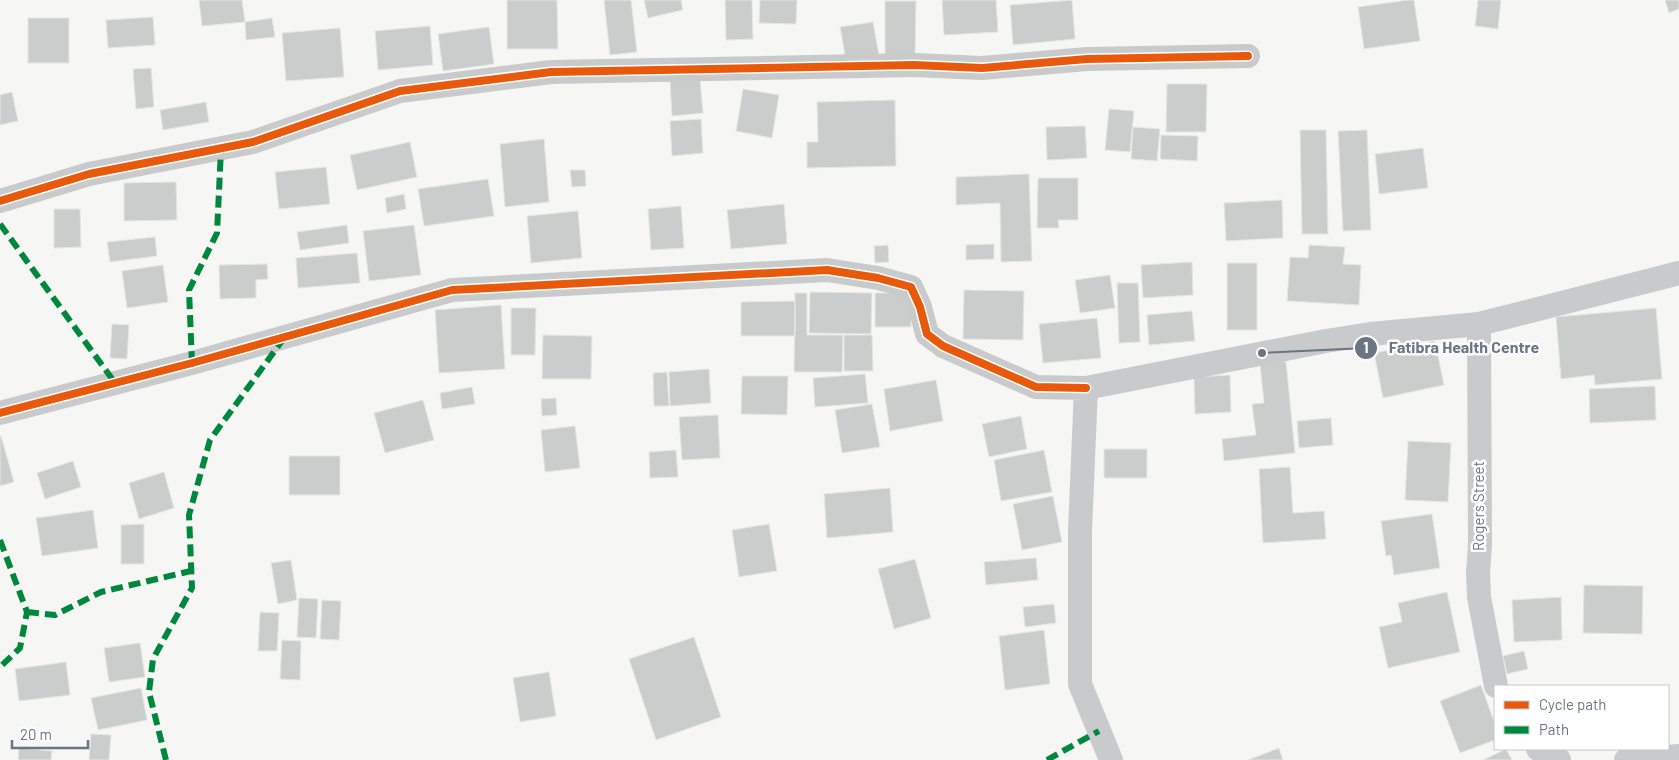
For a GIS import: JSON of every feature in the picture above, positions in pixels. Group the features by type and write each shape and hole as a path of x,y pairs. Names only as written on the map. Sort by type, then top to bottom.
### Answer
{"street":[{"path":"0,201 89,174 253,142 400,91 550,72 914,65 982,68 1086,59 1248,56"},
{"path":"0,413 192,363 452,290 828,270 878,278 911,287 920,307 927,334 943,346 1036,387 1086,388 1326,341 1370,334 1479,324 1679,273"},
{"name":"Rogers Street","path":"1479,324 1479,597 1496,685"},
{"path":"1086,388 1080,531 1080,684 1111,760"},
{"path":"1540,750 1559,760"},
{"path":"1626,760 1679,756"}],"building":[{"path":"199,0 242,0 245,22 202,26"},
{"path":"507,0 557,0 558,49 507,49"},
{"path":"604,0 631,0 637,52 610,55"},
{"path":"644,0 681,0 683,10 648,18"},
{"path":"725,0 752,0 753,39 726,40"},
{"path":"760,0 797,0 796,24 759,23"},
{"path":"942,0 996,0 998,32 944,35"},
{"path":"1072,0 1075,39 1013,45 1010,5"},
{"path":"1414,0 1420,41 1364,49 1358,7"},
{"path":"1478,0 1501,0 1498,29 1475,26"},
{"path":"1665,0 1679,0 1679,9 1669,13"},
{"path":"885,1 916,1 915,55 885,55"},
{"path":"153,17 155,45 108,48 106,20"},
{"path":"28,18 69,18 69,63 28,63"},
{"path":"272,18 275,37 246,40 245,22"},
{"path":"873,22 879,55 846,61 840,27"},
{"path":"430,26 433,65 378,70 375,31"},
{"path":"489,27 494,64 443,71 438,34"},
{"path":"340,28 344,77 286,81 282,33"},
{"path":"151,68 154,107 136,109 133,69"},
{"path":"700,79 703,113 672,116 670,81"},
{"path":"1167,84 1207,84 1206,132 1166,132"},
{"path":"743,89 779,95 772,138 736,131"},
{"path":"12,92 18,121 0,125 0,95"},
{"path":"895,100 896,166 807,168 807,142 818,142 817,102"},
{"path":"206,102 209,122 163,130 160,110"},
{"path":"1109,109 1134,111 1130,152 1105,150"},
{"path":"701,119 703,153 672,156 670,121"},
{"path":"1085,126 1087,158 1047,160 1046,127"},
{"path":"1133,127 1160,129 1157,161 1131,159"},
{"path":"1300,130 1326,130 1328,234 1302,234"},
{"path":"1367,130 1371,230 1343,231 1338,131"},
{"path":"1161,135 1198,136 1197,161 1160,159"},
{"path":"544,139 549,202 505,207 500,144"},
{"path":"410,142 417,177 357,190 350,155"},
{"path":"1423,148 1428,188 1379,194 1375,154"},
{"path":"326,167 330,204 279,209 275,172"},
{"path":"570,170 585,170 586,186 572,187"},
{"path":"1029,174 1032,261 1001,262 1000,203 956,205 956,177"},
{"path":"1038,178 1078,178 1078,220 1058,220 1059,228 1037,228"},
{"path":"488,179 494,216 424,226 418,189"},
{"path":"176,182 177,220 124,221 124,183"},
{"path":"404,194 406,209 387,213 385,198"},
{"path":"1282,200 1283,238 1226,241 1224,203"},
{"path":"784,204 787,244 731,249 727,210"},
{"path":"681,206 684,248 651,250 648,209"},
{"path":"54,209 80,209 81,247 54,248"},
{"path":"578,211 582,258 531,263 527,216"},
{"path":"347,225 349,243 300,250 297,232"},
{"path":"414,225 421,275 369,281 363,231"},
{"path":"155,237 157,256 110,262 107,242"},
{"path":"994,244 994,259 966,260 966,245"},
{"path":"888,245 889,262 875,263 874,246"},
{"path":"1309,245 1345,247 1343,264 1361,265 1359,305 1287,301 1290,257 1308,258"},
{"path":"357,253 360,283 298,288 296,258"},
{"path":"1192,262 1193,295 1143,298 1141,265"},
{"path":"1227,263 1257,263 1257,330 1227,330"},
{"path":"267,264 268,279 256,280 256,298 220,299 219,265"},
{"path":"163,265 168,302 127,308 122,271"},
{"path":"1110,275 1115,308 1080,313 1075,280"},
{"path":"1117,283 1138,283 1140,342 1119,343"},
{"path":"964,290 1024,291 1023,340 963,339"},
{"path":"810,292 872,293 871,334 809,333"},
{"path":"795,293 807,293 807,335 843,335 842,372 794,372"},
{"path":"875,293 912,293 911,327 875,327"},
{"path":"795,301 795,336 741,336 741,302"},
{"path":"501,305 505,369 439,373 435,310"},
{"path":"511,308 536,308 535,355 511,355"},
{"path":"1656,308 1662,379 1595,385 1594,375 1561,379 1556,317"},
{"path":"1192,311 1195,341 1149,345 1147,315"},
{"path":"1097,318 1101,358 1043,363 1039,324"},
{"path":"112,324 129,325 127,359 110,358"},
{"path":"543,335 592,336 591,379 542,379"},
{"path":"844,335 872,335 873,371 844,371"},
{"path":"1435,341 1444,385 1383,398 1374,353"},
{"path":"1286,361 1295,453 1224,461 1222,439 1256,435 1252,404 1264,403 1260,364"},
{"path":"709,369 711,403 670,406 669,372"},
{"path":"667,372 669,406 654,406 653,373"},
{"path":"865,374 868,403 815,407 813,378"},
{"path":"1230,375 1231,412 1195,414 1194,377"},
{"path":"742,376 788,376 787,415 741,414"},
{"path":"936,380 943,421 890,431 884,389"},
{"path":"1655,386 1656,420 1590,423 1589,389"},
{"path":"472,387 475,404 442,409 440,393"},
{"path":"556,398 557,415 542,416 541,399"},
{"path":"423,400 434,440 385,453 374,413"},
{"path":"872,404 880,447 842,453 835,410"},
{"path":"718,415 720,458 682,460 679,417"},
{"path":"1021,416 1027,449 989,457 982,424"},
{"path":"1331,418 1333,445 1299,448 1297,421"},
{"path":"575,426 580,468 545,472 541,430"},
{"path":"0,436 14,482 0,486"},
{"path":"1408,441 1451,443 1448,502 1405,500"},
{"path":"1104,449 1147,449 1147,478 1104,478"},
{"path":"676,450 678,477 650,478 649,452"},
{"path":"1044,450 1052,492 1001,501 994,460"},
{"path":"289,456 340,456 340,495 289,495"},
{"path":"73,461 81,487 45,499 37,473"},
{"path":"1290,467 1293,513 1324,511 1326,539 1263,543 1259,469"},
{"path":"164,472 174,508 139,519 129,483"},
{"path":"890,488 893,532 827,538 824,494"},
{"path":"1053,496 1062,542 1022,550 1013,504"},
{"path":"93,510 98,548 42,556 36,518"},
{"path":"1432,514 1440,568 1394,575 1391,555 1386,556 1381,521"},
{"path":"144,524 144,564 121,564 121,525"},
{"path":"769,524 777,571 739,577 732,530"},
{"path":"1036,558 1038,580 986,585 984,562"},
{"path":"915,559 931,618 894,629 878,569"},
{"path":"291,560 297,600 278,604 271,563"},
{"path":"1584,585 1643,586 1642,634 1583,633"},
{"path":"1447,592 1460,652 1388,668 1379,627 1402,622 1398,603"},
{"path":"1561,597 1562,640 1514,642 1512,600"},
{"path":"299,598 318,599 316,638 297,637"},
{"path":"322,600 341,601 339,640 320,639"},
{"path":"1054,604 1056,623 1025,627 1023,607"},
{"path":"260,612 279,613 277,651 258,651"},
{"path":"1044,630 1050,684 1005,690 999,636"},
{"path":"694,637 721,717 656,740 629,659"},
{"path":"282,640 301,641 300,680 280,679"},
{"path":"140,643 145,677 109,682 104,648"},
{"path":"1524,651 1528,669 1507,674 1503,656"},
{"path":"66,662 70,695 19,701 15,669"},
{"path":"549,672 556,716 520,722 513,678"},
{"path":"1481,685 1494,721 1494,740 1460,753 1440,701"},
{"path":"141,688 147,720 98,730 91,698"},
{"path":"91,734 111,735 109,760 89,760"},
{"path":"19,748 52,751 51,760 18,760"},
{"path":"1279,748 1283,760 1248,760"},
{"path":"1507,750 1512,760 1483,760"}],"marked path":[{"path":"192,363 189,290 217,233 221,149"},
{"path":"0,224 115,383"},
{"path":"166,760 149,692 153,659 192,588 189,515 210,440 284,338"},
{"path":"0,540 27,612 20,648 0,667"},
{"path":"27,612 55,615 101,592 191,571"},
{"path":"1047,760 1099,731"}],"cycle path":[{"path":"0,201 89,174 253,142 400,91 551,72 914,65 982,68 1087,59 1248,56"},
{"path":"0,413 192,363 452,290 827,270 878,278 911,287 920,307 927,334 943,346 1036,387 1086,388"}],"place":[{"name":"Fatibra Health Centre","path":"1262,353"}]}
